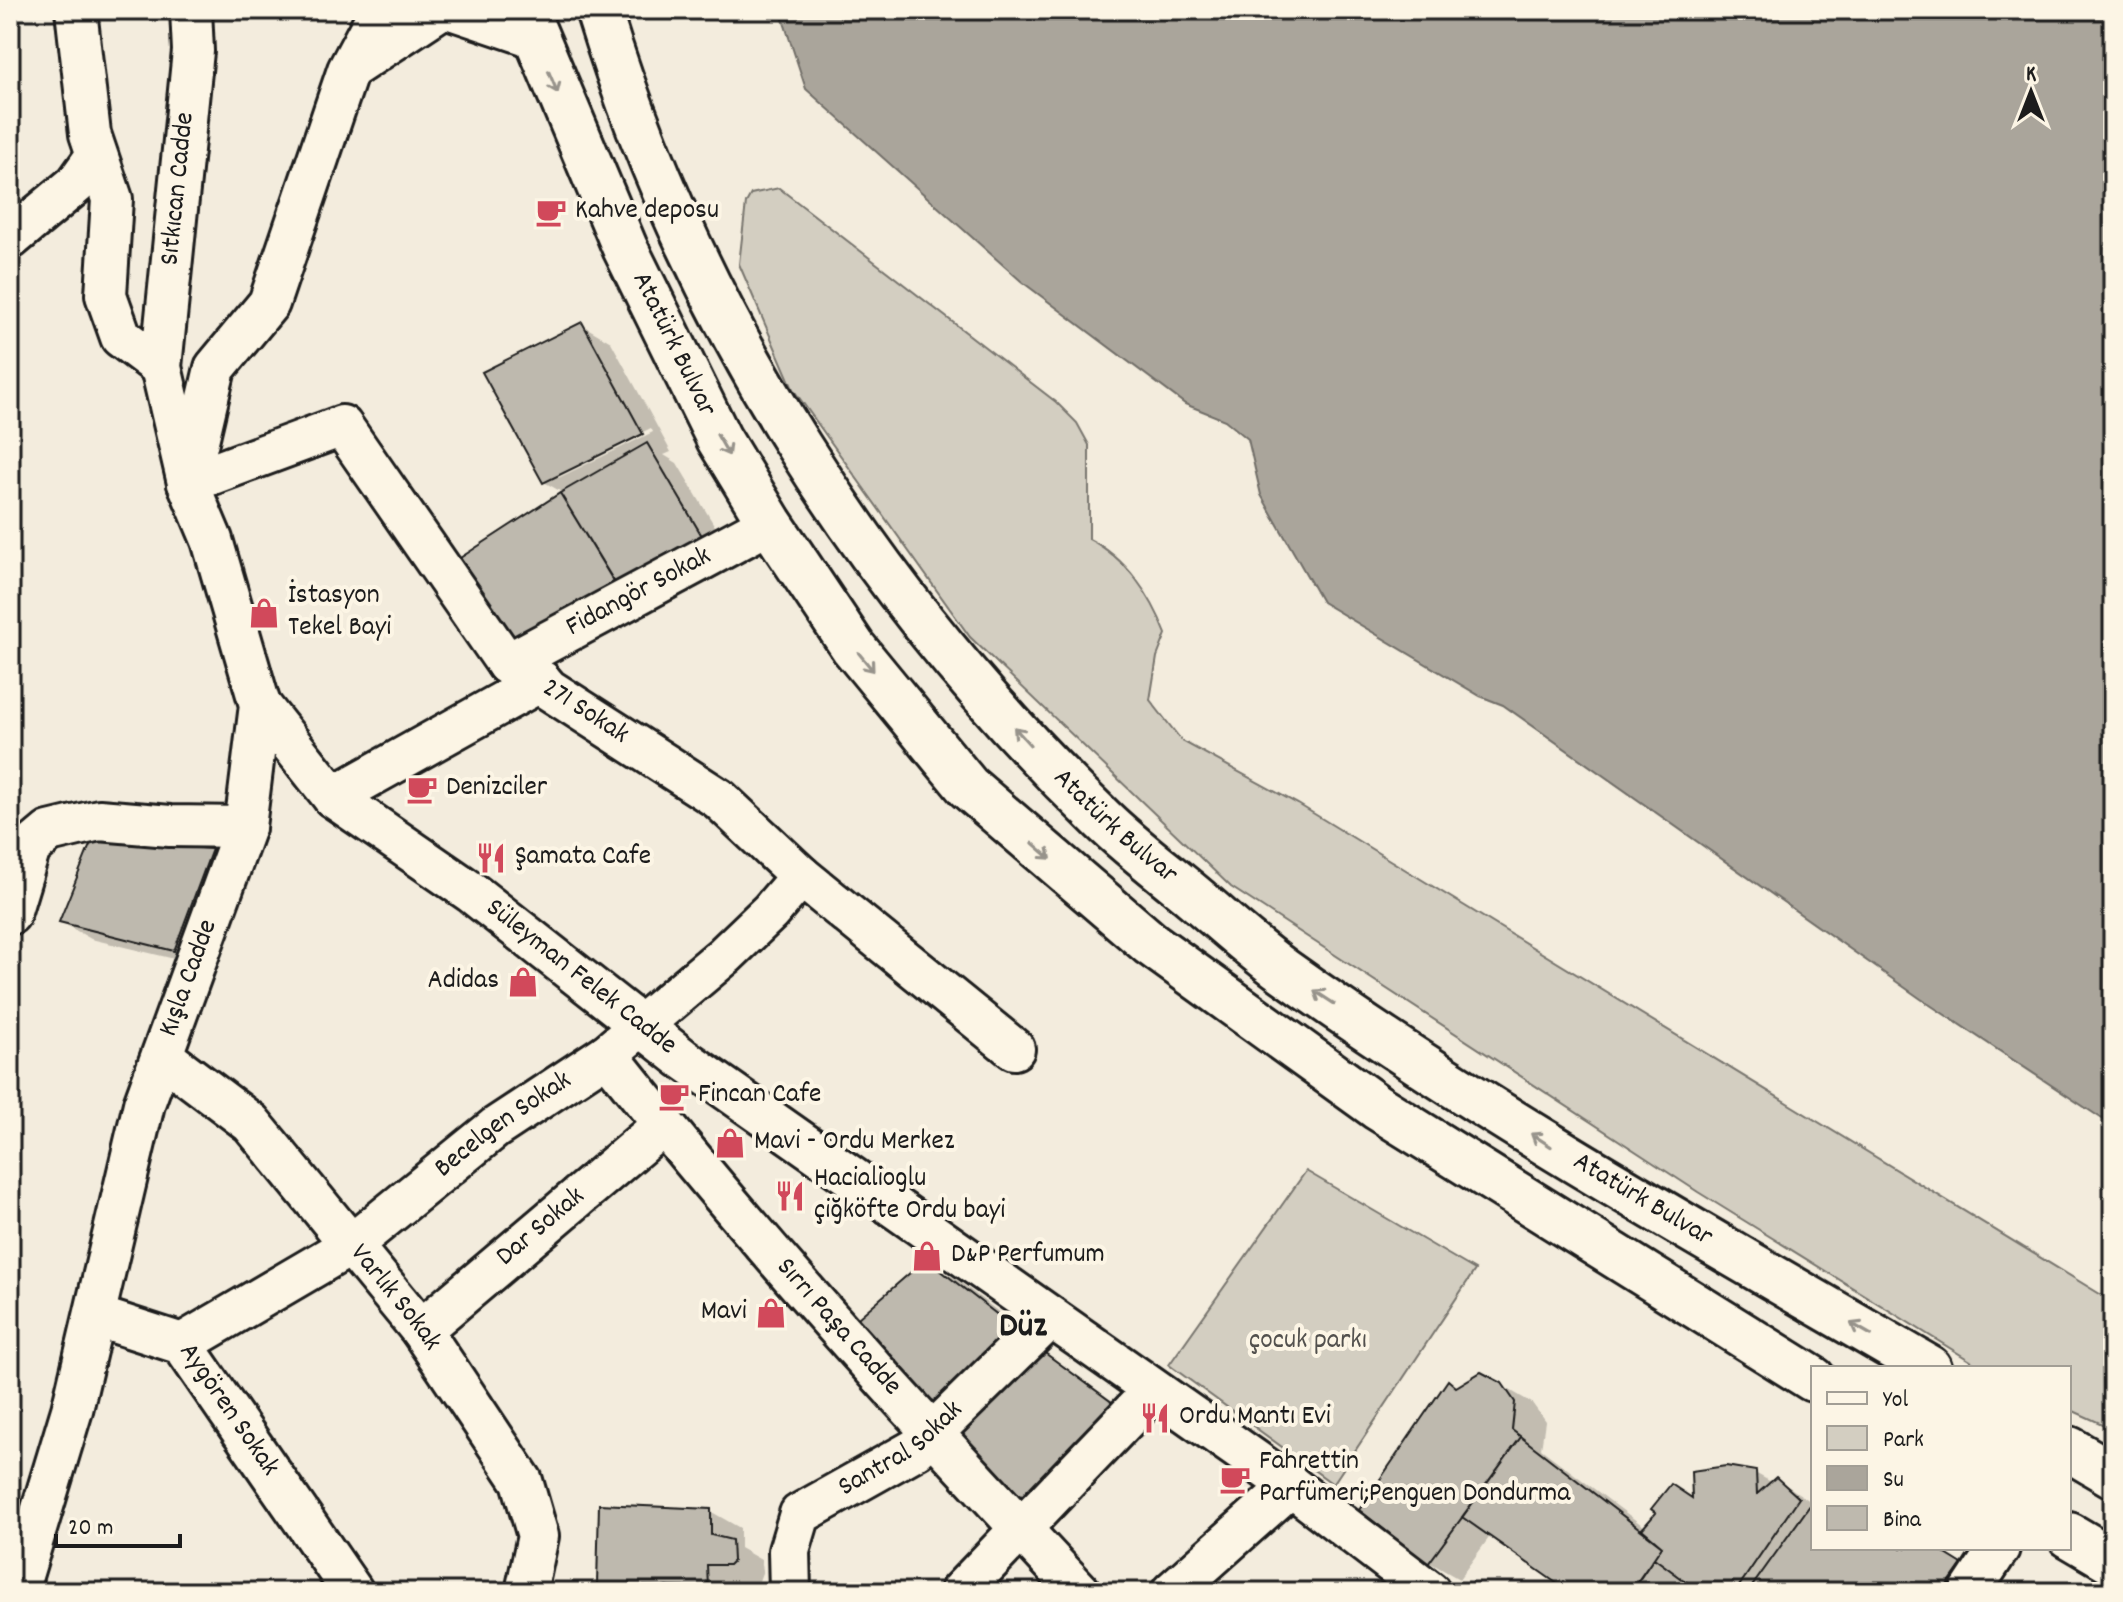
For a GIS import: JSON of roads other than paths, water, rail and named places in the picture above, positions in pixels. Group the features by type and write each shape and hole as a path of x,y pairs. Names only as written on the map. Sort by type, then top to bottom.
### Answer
{"highway":[{"name":"Atatürk Bulvar","path":"598,11 638,131 703,278 826,494 958,663 1105,822 1281,969 1573,1162 1926,1366"},
{"name":"Atatürk Bulvar","path":"529,24 625,248 719,439 770,523 853,647 968,787 1151,944 1377,1107 1811,1378"},
{"path":"2071,1450 2113,1475"},
{"path":"2071,1536 2113,1561"}],"street":[{"path":"76,10 90,134 112,199 106,295 121,337 161,367"},
{"name":"Sıtkıcan Cadde","path":"161,367 193,51 191,10"},
{"path":"188,483 215,368 269,303 348,70 380,10"},
{"path":"348,70 420,10"},
{"path":"348,70 439,10"},
{"path":"454,10 529,24"},
{"path":"10,239 76,184 96,156"},
{"name":"Kışla Cadde","path":"17,1592 72,1410 144,1104 245,827 260,705 212,540 188,483 161,367"},
{"name":"271 Sokak","path":"188,483 342,426 524,673 719,799 801,876 1014,1049"},
{"name":"Fidangör Sokak","path":"333,797 524,673 770,523"},
{"name":"Süleyman Felek Cadde","path":"260,705 333,797 471,892 640,1026 1291,1486 1430,1592"},
{"path":"10,914 30,848 49,832 99,820 170,826 245,827"},
{"name":"Becelgen Sokak","path":"182,1344 351,1245 495,1128 607,1054 725,955 770,912 801,876"},
{"name":"Sırrı Paşa Cadde","path":"607,1054 663,1125 932,1433 1080,1592"},
{"name":"Varlık Sokak","path":"162,1056 251,1123 421,1330 522,1481 538,1536 526,1592"},
{"name":"Dar Sokak","path":"421,1330 663,1125"},
{"name":"Aygören Sokak","path":"95,1316 182,1344 353,1592"},
{"name":"Santral Sokak","path":"790,1592 789,1551 800,1514 916,1449 1050,1318"},
{"path":"960,1592 1023,1531 1153,1391"},
{"path":"1172,1592 1291,1486"},
{"path":"1970,1592 1998,1550"}],"water":[{"path":"780,10 2113,10 2113,1126 1921,999 1503,705 1480,696 1322,602 1261,495 1248,439 1225,420 1185,404 1021,281 806,89"}],"place":[{"name":"Kahve deposu","path":"551,212"},
{"name":"İstasyon Tekel Bayi","path":"264,613"},
{"name":"Denizciler","path":"422,789"},
{"name":"Şamata Cafe","path":"491,858"},
{"name":"Adidas","path":"523,982"},
{"name":"Fincan Cafe","path":"674,1096"},
{"name":"Mavi - Ordu Merkez","path":"730,1143"},
{"name":"Hacialioglu çiğköfte Ordu bayi","path":"790,1196"},
{"name":"D&P Perfumum","path":"927,1256"},
{"name":"Mavi","path":"771,1313"},
{"name":"Ordu Mantı Evi","path":"1155,1418"},
{"name":"Fahrettin Parfümeri;Penguen Dondurma","path":"1235,1479"}],"district":[{"name":"Düz","path":"1023,1328"}],"park label":[{"name":"çocuk parkı","path":"1308,1342"}]}
